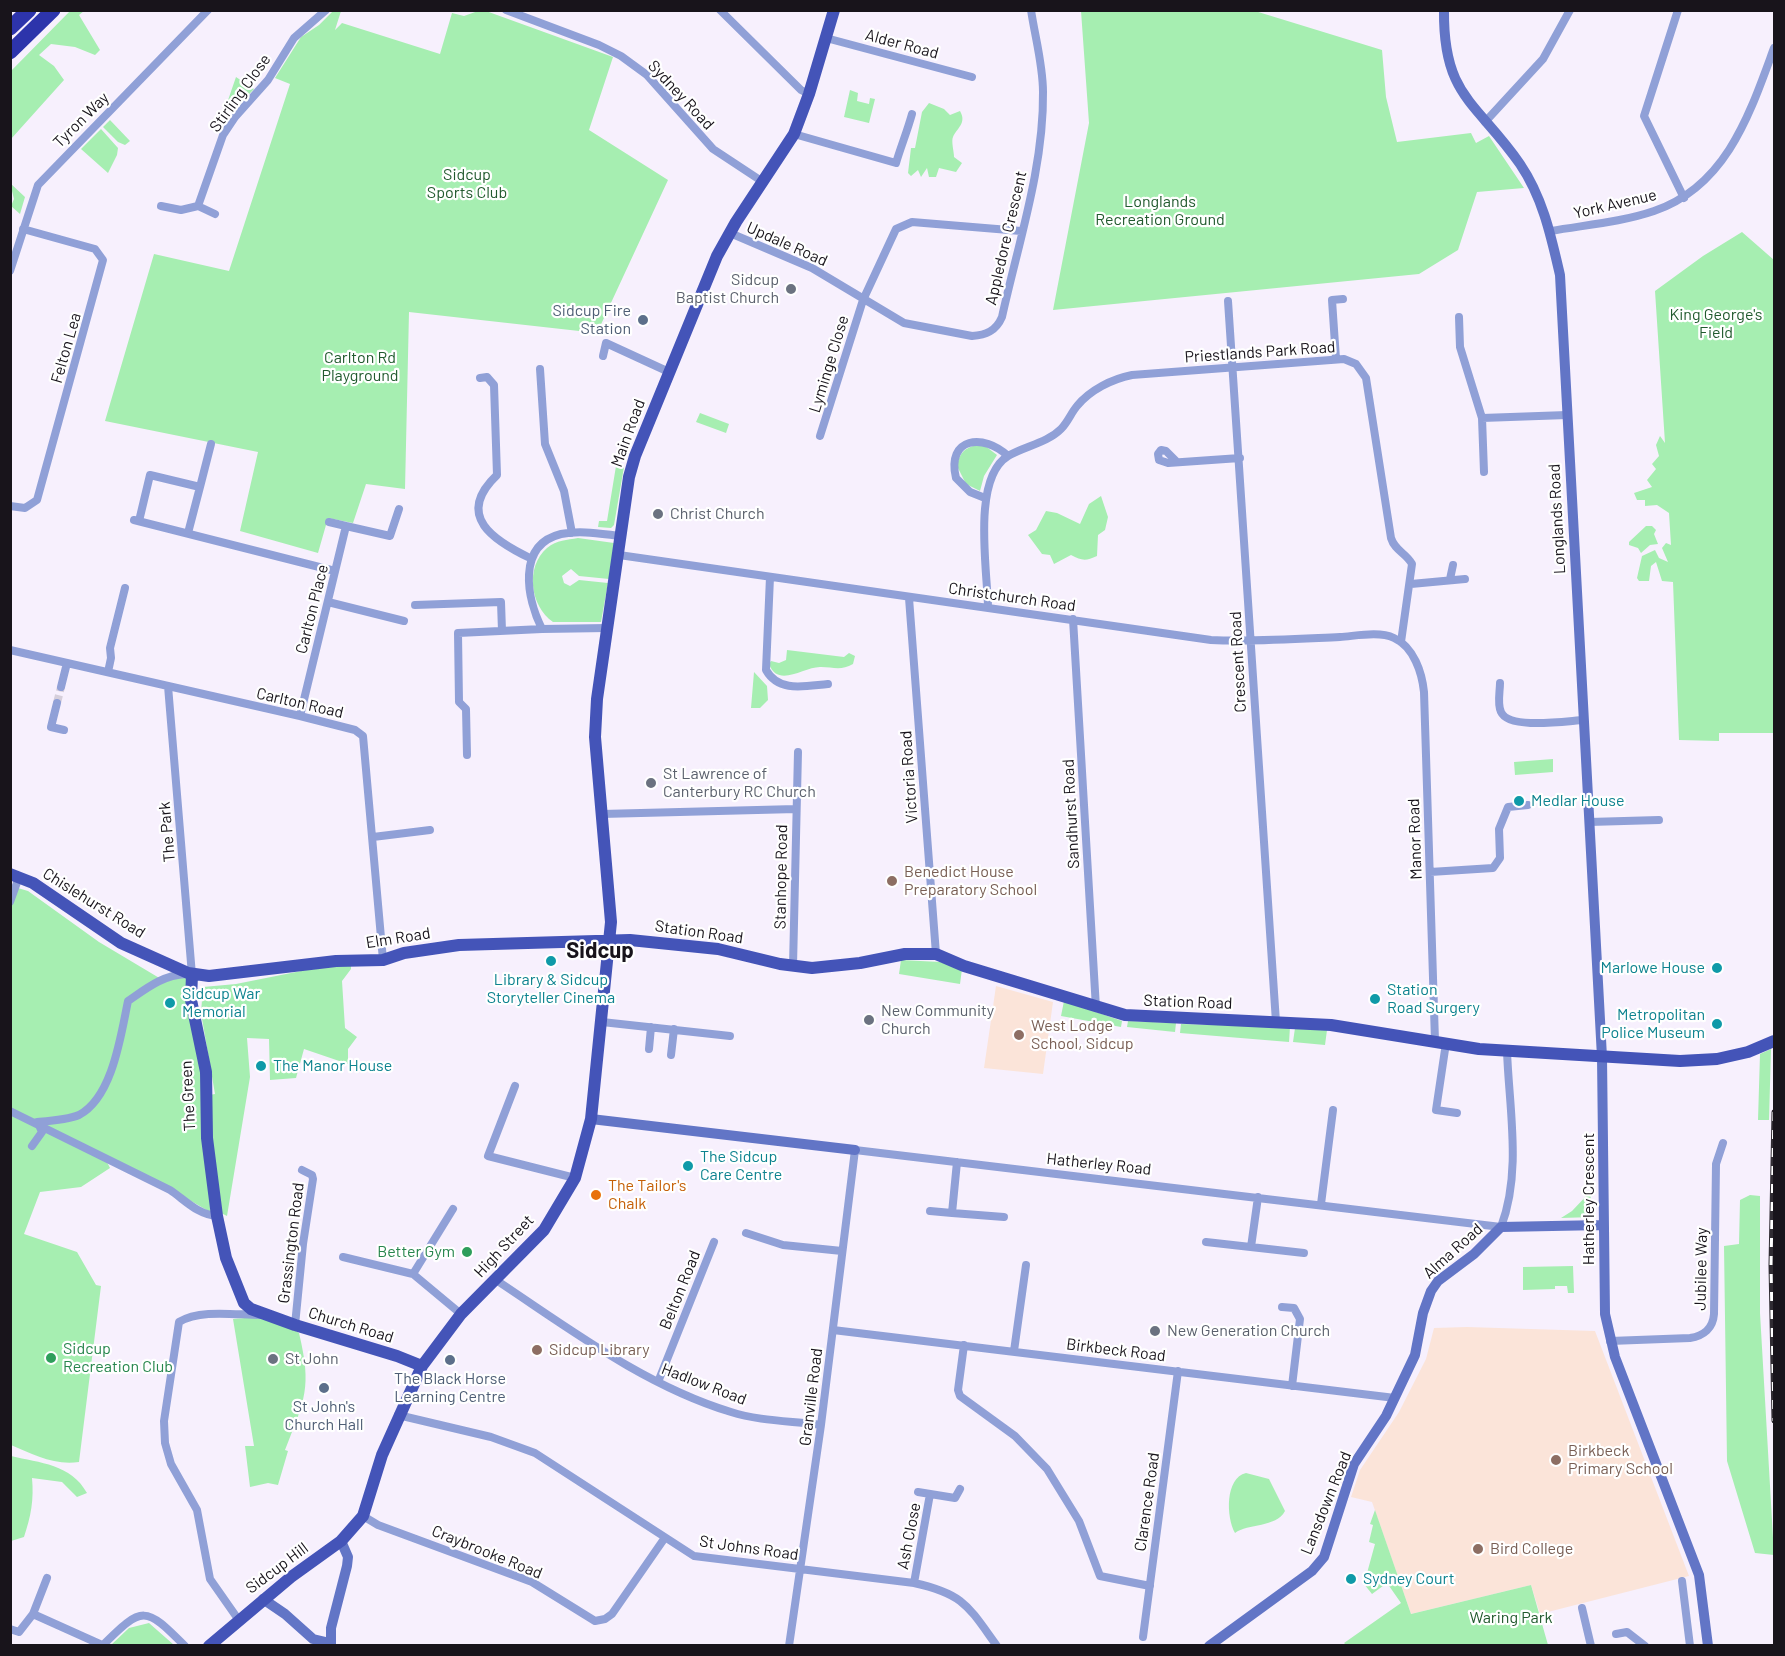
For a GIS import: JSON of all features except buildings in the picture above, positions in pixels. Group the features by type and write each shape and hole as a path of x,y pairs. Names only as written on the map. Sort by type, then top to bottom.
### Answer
{"highway":[{"path":"10,28 28,10"},
{"path":"10,52 53,10"}],"main road":[{"name":"Main Road","path":"609,940 608,864 596,727 607,628 633,464 711,270 730,233 794,134 809,94 834,10"},
{"name":"Chislehurst Road","path":"15,876 33,883 120,942 190,974"},
{"name":"Station Road","path":"609,940 718,949 793,966 832,967 905,954 936,954 964,966 1125,1015 1346,1027 1507,1051 1602,1057 1717,1059 1748,1052 1774,1041"},
{"name":"Elm Road","path":"190,974 209,976 336,961 383,960 404,953 459,945 609,940"},
{"name":"High Street","path":"363,1516 398,1415 422,1366 461,1314 544,1230 575,1178 591,1119 609,940"},
{"name":"The Green","path":"190,974 191,1000 206,1072 207,1138 217,1215 226,1258 237,1283 271,1315"},
{"name":"Church Road","path":"271,1315 422,1366"},
{"name":"Sidcup Hill","path":"209,1646 263,1599 341,1541 363,1516"}],"street":[{"name":"Tyron Way","path":"10,271 33,197 45,177 208,10"},
{"name":"Stirling Close","path":"198,206 223,135 235,117 263,87 294,38 326,10"},
{"name":"Sydney Road","path":"506,10 599,45 621,56 647,75 713,149 763,182"},
{"path":"720,10 801,90 809,94"},
{"name":"Appledore Crescent","path":"863,300 892,318 915,326 972,336 988,333 1002,317 1034,176 1043,105 1043,82 1031,10"},
{"name":"Longlands Road","path":"1444,10 1446,57 1454,80 1463,97 1520,165 1539,198 1551,231 1560,275 1602,1057"},
{"path":"1485,122 1543,59 1570,10"},
{"path":"1678,10 1644,116 1684,198"},
{"name":"Alder Road","path":"826,38 972,77"},
{"name":"York Avenue","path":"1551,231 1653,211 1684,198 1716,171 1746,123 1774,48"},
{"path":"794,134 896,163 900,147 905,143 912,114"},
{"path":"161,206 181,210 198,206 215,214"},
{"name":"Lyminge Close","path":"820,436 863,300 892,233 903,224 919,222 1021,231"},
{"name":"Felton Lea","path":"10,506 25,508 37,500 103,260 95,249 23,229"},
{"name":"Updale Road","path":"730,233 812,268 863,300"},
{"path":"1336,359 1332,300 1343,299"},
{"name":"Crescent Road","path":"1228,301 1276,1022"},
{"path":"1459,317 1460,347 1482,418 1484,472"},
{"path":"603,356 606,343 669,372"},
{"name":"Priestlands Park Road","path":"988,606 985,498 991,474 1008,456 1056,433 1078,404 1111,381 1145,373 1336,359 1356,364 1366,378 1391,538 1397,551 1408,558 1412,564 1401,642"},
{"path":"540,369 544,444 564,491 572,533"},
{"path":"480,378 487,377 494,385 497,475 487,485 481,497 479,514 488,534 532,559"},
{"path":"1482,418 1567,415"},
{"path":"985,498 970,492 956,478 954,459 959,449 969,443 988,442 1008,456"},
{"path":"188,533 211,444"},
{"path":"1177,462 1240,458"},
{"path":"200,487 150,475 137,520 188,533 193,537 335,572"},
{"path":"329,522 390,536 399,509"},
{"name":"Carlton Place","path":"300,716 346,526"},
{"path":"542,629 532,610 529,591 528,573 532,559 548,541 558,535 572,533 622,536"},
{"name":"Christchurch Road","path":"619,555 909,598 988,606 1211,639 1251,641 1380,635 1401,642"},
{"path":"1450,579 1453,565"},
{"path":"770,577 766,670 771,679 789,687 828,684"},
{"path":"1410,584 1465,579"},
{"path":"108,672 111,658 110,648 125,588"},
{"name":"Victoria Road","path":"909,598 936,954"},
{"path":"328,602 404,621"},
{"path":"415,605 501,602 502,631"},
{"name":"Sandhurst Road","path":"1073,619 1096,1008"},
{"path":"467,755 466,709 459,702 458,633 607,628"},
{"name":"Manor Road","path":"1401,642 1423,676 1430,872 1440,1042 1436,1110 1457,1113"},
{"name":"Carlton Road","path":"10,650 300,716 355,730 363,736 383,960"},
{"path":"62,687 67,663"},
{"path":"1500,683 1500,710 1506,719 1517,723 1584,720"},
{"name":"The Park","path":"168,686 190,974"},
{"path":"57,703 51,727 64,730"},
{"name":"Stanhope Road","path":"793,966 798,752"},
{"path":"1430,872 1493,868 1500,858 1499,829 1508,807 1528,806"},
{"path":"602,814 796,809"},
{"path":"1589,822 1659,820"},
{"path":"373,837 430,830"},
{"path":"10,902 15,876"},
{"path":"37,1122 78,1115 90,1106 106,1084 128,1001 158,980 172,974 190,974"},
{"path":"602,1022 730,1036"},
{"path":"649,1048 651,1027"},
{"path":"671,1055 674,1029"},
{"name":"Alma Road","path":"1395,1398 1418,1348 1423,1313 1431,1291 1438,1281 1473,1254 1501,1227 1509,1205 1513,1178 1507,1051"},
{"name":"Hatherley Crescent","path":"1602,1057 1605,1314 1610,1341 1699,1575 1708,1646"},
{"path":"515,1086 488,1155 575,1178"},
{"path":"1321,1204 1333,1110"},
{"path":"10,1111 37,1122 190,1202 198,1211 217,1215"},
{"name":"Hatherley Road","path":"591,1119 1501,1227 1604,1225"},
{"path":"32,1146 42,1132 37,1122"},
{"name":"Jubilee Way","path":"1610,1341 1698,1337 1710,1328 1714,1314 1716,1164 1723,1143"},
{"name":"Granville Road","path":"789,1646 822,1425 855,1150"},
{"path":"952,1213 957,1162"},
{"name":"Grassington Road","path":"295,1325 313,1177 302,1170"},
{"path":"309,1197 320,1198"},
{"path":"1251,1247 1258,1197"},
{"path":"413,1274 453,1209"},
{"path":"930,1211 1004,1217"},
{"path":"746,1233 783,1245 842,1251"},
{"name":"Belton Road","path":"658,1382 714,1242"},
{"path":"1206,1242 1304,1253"},
{"path":"343,1257 413,1274 461,1314"},
{"path":"1014,1351 1026,1265"},
{"name":"Hadlow Road","path":"496,1280 620,1361 658,1382 730,1412 822,1425"},
{"path":"1282,1307 1294,1308 1300,1319 1292,1386"},
{"path":"238,1619 210,1580 197,1510 171,1464 165,1443 164,1421 179,1322 186,1317 271,1315"},
{"name":"Birkbeck Road","path":"833,1330 1395,1398"},
{"path":"964,1345 958,1390 960,1396 1015,1436 1047,1469 1079,1521 1100,1576 1150,1586"},
{"name":"Clarence Road","path":"1143,1637 1178,1371"},
{"name":"Lansdown Road","path":"1209,1646 1320,1564 1354,1464 1376,1432 1395,1398"},
{"name":"St Johns Road","path":"398,1415 517,1445 535,1453 664,1539 701,1558 914,1583 946,1591 964,1602 997,1646"},
{"name":"Ash Close","path":"918,1492 955,1498 960,1489"},
{"name":"Ash Close","path":"914,1583 930,1494"},
{"name":"Craybrooke Road","path":"363,1516 378,1525 532,1582 596,1621 612,1614 664,1539"},
{"path":"263,1599 289,1617 313,1639 331,1644 330,1628 348,1566 348,1557 341,1541"},
{"path":"10,1629 19,1632 33,1614 47,1578"},
{"path":"1682,1581 1690,1646"},
{"path":"1582,1608 1591,1646"},
{"path":"33,1614 102,1645 130,1619 147,1615 158,1618 185,1646"},
{"path":"1616,1634 1627,1632 1645,1646"}],"shaded area":[{"name":"West Lodge School, Sidcup","path":"996,986 1053,1002 1043,1074 984,1068"},
{"name":"Birkbeck Primary School","path":"1434,1328 1595,1331 1689,1576 1540,1614 1531,1585 1411,1614 1372,1502 1351,1497 1360,1470 1399,1412 1426,1359"}],"green space":[{"path":"71,10 84,11 79,15 100,50 95,55 75,47 51,44 39,55 54,66 64,80 11,139 11,71"},
{"name":"Sidcup Sports Club","path":"333,11 341,11 335,30 342,23 440,54 452,13 464,16 486,11 613,57 589,130 668,180 597,333 409,312 405,489 366,484 353,523 328,518 318,553 240,531 258,452 105,421 154,254 229,271 290,84 275,78 301,37 319,25"},
{"name":"Longlands Recreation Ground","path":"1081,11 1255,11 1382,50 1386,97 1397,142 1471,133 1476,143 1489,136 1524,188 1477,192 1458,250 1419,274 1053,310 1089,123"},
{"path":"236,77 254,89 233,111 226,106"},
{"path":"850,90 858,93 857,101 869,104 870,98 875,99 869,123 844,117"},
{"path":"929,103 944,109 950,115 960,111 962,122 952,141 954,157 962,163 956,172 939,168 936,177 929,177 927,168 921,177 918,170 911,176 908,173 911,148 915,148 922,112"},
{"path":"110,120 130,141 125,145 118,142 103,127"},
{"path":"101,129 118,148 108,173 81,149"},
{"path":"10,183 25,197 20,214 11,206 14,199"},
{"name":"King George's Field","path":"1742,232 1774,260 1774,733 1719,733 1719,741 1679,740 1673,582 1662,581 1656,562 1651,566 1649,581 1639,581 1637,578 1642,556 1655,550 1659,558 1668,562 1662,548 1666,543 1671,545 1669,513 1657,505 1645,506 1645,500 1637,500 1634,493 1652,487 1647,480 1656,469 1652,464 1659,456 1656,445 1660,436 1665,443 1655,291 1703,256"},
{"path":"700,413 729,424 726,433 696,422"},
{"path":"976,445 984,445 997,455 984,476 980,491 966,484 957,466 963,452"},
{"path":"616,466 624,467 614,525 611,528 598,527 599,521 607,521"},
{"path":"1101,496 1108,517 1105,530 1098,535 1097,556 1084,560 1071,555 1054,564 1050,555 1042,554 1028,535 1036,530 1046,511 1057,513 1080,524 1089,504"},
{"path":"1646,526 1652,526 1656,530 1654,534 1658,544 1650,545 1641,553 1638,548 1629,545 1629,542"},
{"path":"578,538 614,543 609,579 579,576 571,569 562,576 564,583 570,586 579,580 608,583 601,622 553,622 545,615 535,597 533,576 535,565 551,545"},
{"path":"787,650 844,657 849,653 855,656 853,664 845,667 821,667 785,676 779,675 769,664 771,661 779,663 786,660"},
{"path":"754,672 767,686 768,700 760,708 751,708"},
{"path":"1553,759 1553,772 1515,775 1514,762"},
{"path":"11,886 28,891 99,942 161,979 192,975 209,1095 215,1094 201,1013 203,987 236,984 351,961 351,969 342,981 345,1028 357,1037 348,1049 348,1064 304,1049 296,1078 270,1080 269,1039 247,1038 250,1077 227,1216 217,1211 217,1216 165,1186 105,1158 110,1168 81,1187 40,1192 24,1234 77,1252 96,1285 101,1286 79,1462 70,1463 52,1461 11,1445"},
{"path":"901,960 940,962 962,969 960,984 899,974"},
{"path":"1064,1001 1122,1021 1121,1027 1061,1016"},
{"path":"1128,1021 1176,1023 1175,1032 1127,1027"},
{"path":"1181,1024 1290,1027 1289,1042 1180,1033"},
{"path":"1295,1028 1327,1030 1325,1045 1293,1042"},
{"path":"1771,1049 1769,1120 1758,1120 1760,1054"},
{"path":"1590,1192 1593,1217 1561,1218 1572,1211"},
{"path":"1750,1195 1760,1196 1760,1313 1774,1555 1755,1553 1727,1461 1724,1246 1739,1244 1740,1200"},
{"path":"1573,1266 1574,1293 1568,1293 1567,1286 1555,1286 1555,1289 1523,1290 1523,1267"},
{"path":"256,1317 282,1322 299,1333 306,1381 302,1405 285,1450 288,1451 278,1485 268,1483 250,1487 245,1446 254,1446 233,1319"},
{"path":"11,1456 64,1470 80,1483 87,1493 77,1497 62,1482 32,1478 33,1494 24,1537 11,1541"},
{"path":"1246,1473 1269,1479 1285,1511 1269,1523 1235,1533 1230,1518 1229,1499 1234,1482"},
{"name":"Waring Park","path":"1375,1510 1411,1614 1531,1585 1548,1645 1346,1645 1344,1643 1401,1603 1387,1583 1372,1594 1364,1584 1375,1544 1369,1542 1373,1525 1370,1524"},
{"path":"149,1623 174,1645 111,1645 129,1628"}],"tunnel":[{"path":"57,703 61,687"}],"railway":[{"path":"1774,1112 1771,1265 1774,1421"}],"place":[{"name":"Sidcup Baptist Church","path":"791,289"},
{"name":"Sidcup Fire Station","path":"643,320"},
{"name":"Christ Church","path":"658,514"},
{"name":"St Lawrence of Canterbury RC Church","path":"651,783"},
{"name":"Medlar House","path":"1519,801"},
{"name":"Benedict House Preparatory School","path":"892,881"},
{"name":"Library & Sidcup Storyteller Cinema","path":"551,961"},
{"name":"Marlowe House","path":"1717,968"},
{"name":"Station Road Surgery","path":"1375,999"},
{"name":"Sidcup War Memorial","path":"170,1003"},
{"name":"New Community Church","path":"869,1020"},
{"name":"Metropolitan Police Museum","path":"1717,1024"},
{"name":"West Lodge School, Sidcup","path":"1019,1035"},
{"name":"The Manor House","path":"261,1066"},
{"name":"The Sidcup Care Centre","path":"688,1166"},
{"name":"The Tailor's Chalk","path":"596,1195"},
{"name":"Better Gym","path":"467,1252"},
{"name":"New Generation Church","path":"1155,1331"},
{"name":"Sidcup Library","path":"537,1350"},
{"name":"Sidcup Recreation Club","path":"51,1358"},
{"name":"St John","path":"273,1359"},
{"name":"The Black Horse Learning Centre","path":"450,1360"},
{"name":"St John's Church Hall","path":"324,1388"},
{"name":"Birkbeck Primary School","path":"1556,1460"},
{"name":"Bird College","path":"1478,1549"},
{"name":"Sydney Court","path":"1351,1579"}],"district":[{"name":"Sidcup","path":"600,951"}],"park label":[{"name":"Carlton Rd Playground","path":"360,367"}]}
